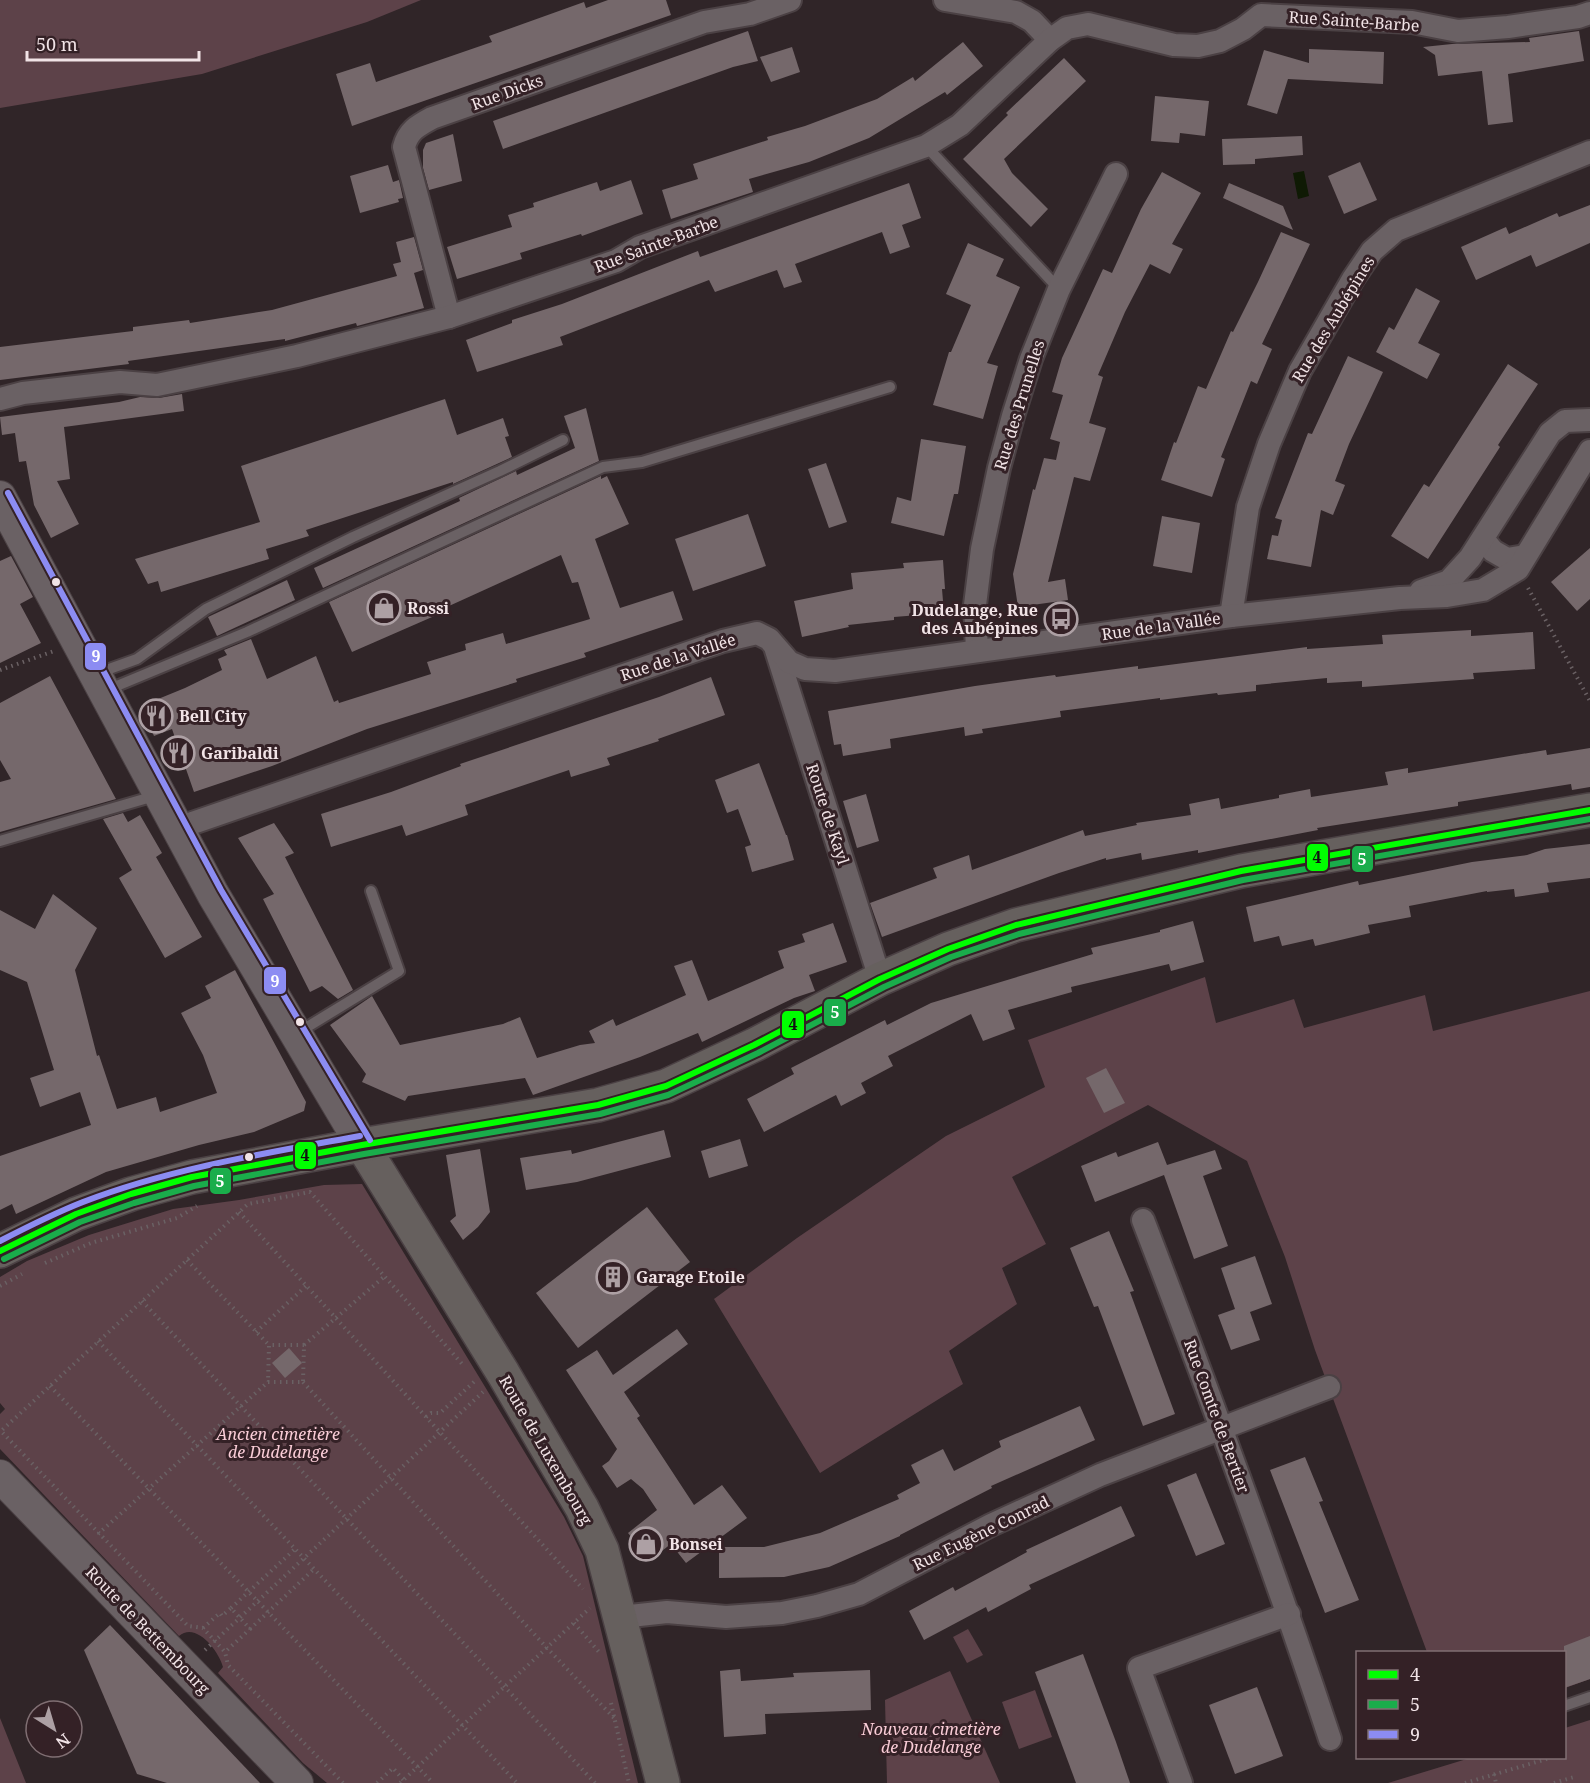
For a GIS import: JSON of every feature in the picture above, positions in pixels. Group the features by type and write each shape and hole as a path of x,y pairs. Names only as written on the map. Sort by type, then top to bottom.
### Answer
{"main road":[{"path":"0,497 213,894 362,1145"},
{"path":"0,1251 76,1214 131,1194 192,1177 362,1145 597,1106 666,1086 754,1045 880,979 1005,929 1085,907 1241,871 1590,810"},
{"name":"Route de Luxembourg","path":"362,1145 502,1373 582,1508 602,1550 610,1602 663,1783"},
{"name":"Route de Bettembourg","path":"0,1476 297,1783"}],"street":[{"name":"Rue Dicks","path":"449,317 404,147 407,135 417,126 432,118 704,22 750,14 790,0"},
{"path":"945,0 998,5 1032,21 1050,40"},
{"name":"Rue Sainte-Barbe","path":"0,399 23,393 120,382 157,385 297,356 449,317 616,261 640,247 926,146 960,125 1050,40 1067,28 1088,24 1174,45 1198,46 1221,41 1243,29 1265,8 1412,22 1458,31 1508,27 1578,17 1590,13"},
{"name":"Rue des Aubépines","path":"1231,616 1248,507 1269,444 1300,371 1353,279 1372,251 1396,230 1590,152"},
{"name":"Rue des Prunelles","path":"977,651 975,605 982,549 999,468 1013,416 1031,359 1059,289 1116,174"},
{"path":"1565,421 1590,420"},
{"name":"Rue de la Vallée","path":"178,828 723,641 757,633 769,639 789,663 805,669 835,671 1231,616 1400,598 1447,596 1482,590 1522,563 1590,452 1577,428 1565,421 1550,433 1483,539 1470,558 1449,581 1400,598"},
{"path":"1483,539 1493,551 1507,559 1522,563"},
{"name":"Route de Kayl","path":"775,648 880,979"},
{"name":"Rue Comte de Bertier","path":"1143,1220 1222,1428 1289,1614 1330,1739"},
{"name":"Rue Eugène Conrad","path":"610,1602 667,1612 726,1617 782,1613 859,1594 991,1525 1100,1475 1329,1387"},
{"path":"1181,1783 1139,1668 1289,1614"}],"lane":[{"path":"926,146 1059,289"},
{"path":"99,683 248,632 603,467 642,462 890,387"},
{"path":"99,683 137,659 206,609 353,537 563,440"},
{"path":"0,841 160,795"},
{"path":"297,1034 399,971 371,891"},
{"path":"1566,1705 1590,1697"}],"path":[{"path":"1522,563 1590,701"},
{"path":"0,670 78,642"},
{"path":"343,1783 228,1665 225,1652 203,1628 188,1626 1,1431 248,1204 310,1192 476,1380 440,1413 431,1413 426,1417"},
{"path":"42,1264 91,1243 177,1218 198,1206"},
{"path":"238,1212 439,1432 610,1602 574,1623 403,1782 393,1768 377,1783"},
{"path":"187,1260 269,1345 304,1346 385,1276"},
{"path":"0,1286 24,1272"},
{"path":"256,1332 306,1286"},
{"path":"142,1301 595,1783"},
{"path":"98,1341 517,1783"},
{"path":"268,1382 269,1345"},
{"path":"304,1346 303,1382 614,1718"},
{"path":"210,1646 502,1373"},
{"path":"94,1538 268,1382 303,1382"},
{"path":"50,1386 433,1783"},
{"path":"203,1628 220,1613 222,1616 295,1549"},
{"path":"225,1652 314,1569"},
{"path":"231,1608 250,1629"},
{"path":"574,1623 600,1652"},
{"path":"609,1696 629,1783"},
{"path":"1465,1783 1546,1759"},
{"path":"1494,1774 1496,1783"},
{"path":"1554,1783 1574,1777"}],"green space":[{"path":"0,0 421,0 367,22 202,74 0,108"},
{"path":"1205,977 1216,1023 1294,999 1304,1028 1425,995 1433,1031 1590,991 1590,1679 1566,1688 1566,1651 1427,1651 1315,1350 1285,1257 1247,1161 1148,1105 1012,1177 1046,1244 1002,1268 1017,1304 949,1351 963,1384 820,1473 714,1299 797,1238 946,1136 1045,1087 1028,1040"},
{"name":"Ancien cimetière de Dudelange","path":"362,1184 564,1517 583,1556 638,1783 327,1783 303,1763 218,1673 223,1667 212,1646 192,1632 179,1636 0,1449 0,1414 5,1409 0,1403 0,1277 27,1261 89,1235 173,1209 324,1185"},
{"path":"968,1629 983,1655 967,1663 953,1637"},
{"name":"Nouveau cimetière de Dudelange","path":"950,1671 1000,1783 887,1783 885,1700"},
{"path":"1035,1690 1052,1737 1019,1749 1002,1702"},
{"path":"0,1718 26,1783 0,1783"},
{"path":"1590,1720 1590,1783 1388,1783 1467,1759 1566,1759 1566,1728"}],"shaded area":[{"path":"1304,171 1309,196 1298,199 1293,173"}],"building":[{"path":"608,0 666,0 671,15 352,126 336,74 370,63 376,82 492,42 489,36 584,2 586,8"},
{"path":"748,31 758,61 733,67 503,149 493,121"},
{"path":"1579,31 1584,61 1508,74 1513,122 1488,125 1482,71 1438,76 1435,55 1423,47 1530,42 1529,38"},
{"path":"963,42 983,66 947,95 945,92 869,138 809,162 749,179 753,192 671,219 662,190 698,179 693,164 768,140 767,137 805,126 877,99 913,77 915,81"},
{"path":"792,47 800,72 771,82 760,57"},
{"path":"1309,49 1384,52 1383,84 1288,79 1277,114 1247,105 1264,50 1309,63"},
{"path":"1064,58 1086,81 1004,159 1012,173 1048,209 1031,227 963,159 1008,115 1006,113"},
{"path":"1155,96 1209,101 1205,136 1180,133 1179,143 1151,141"},
{"path":"453,134 462,181 429,190 423,168 423,150 426,143"},
{"path":"1302,136 1303,155 1255,159 1255,164 1223,165 1222,139"},
{"path":"1360,162 1377,200 1344,214 1328,176"},
{"path":"388,165 393,182 399,180 403,198 398,199 399,202 360,213 350,176"},
{"path":"1162,172 1201,193 1172,244 1183,249 1170,274 1150,264 1125,312 1098,375 1103,377 1089,423 1106,428 1090,481 1074,477 1048,582 1065,579 1068,600 1018,607 1013,574 1033,489 1035,490 1044,458 1056,460 1060,442 1050,439 1063,395 1052,392 1062,358 1103,269 1112,273 1141,209"},
{"path":"631,180 643,214 582,236 581,234 520,253 522,259 457,279 447,247 512,227 508,215 534,207 533,203 597,182 600,191"},
{"path":"909,183 921,218 902,225 910,247 890,254 882,232 795,264 802,282 784,288 777,270 715,292 709,280 560,337 563,345 477,372 466,340 512,323 512,320 562,304 698,251 700,257"},
{"path":"1229,183 1283,206 1293,230 1223,198"},
{"path":"1590,205 1590,243 1536,267 1531,255 1476,280 1461,247 1506,227 1509,234 1557,213 1559,217"},
{"path":"1281,232 1310,244 1262,344 1272,349 1257,384 1251,381 1221,457 1225,459 1212,497 1161,480 1174,442 1176,443 1198,386 1206,389 1231,331 1233,332"},
{"path":"414,237 423,270 414,273 424,308 357,326 356,323 285,341 285,339 128,361 129,364 0,380 0,347 133,331 133,327 189,320 190,323 272,310 397,276 393,264 401,262 396,242"},
{"path":"968,243 1004,259 996,276 1020,287 987,363 998,366 983,419 933,405 949,352 951,352 971,305 946,294"},
{"path":"1416,288 1440,301 1418,343 1440,354 1427,379 1376,352 1389,327 1394,330"},
{"path":"1348,356 1383,372 1349,444 1335,481 1345,485 1333,515 1321,510 1311,567 1267,559 1272,535 1278,536 1282,520 1275,518 1308,433 1312,434"},
{"path":"1508,364 1538,384 1428,559 1391,536 1424,484 1429,487"},
{"path":"182,394 184,411 64,427 70,479 57,481 79,524 51,538 34,505 26,461 19,462 15,433 2,435 0,417 119,402 140,397 159,398"},
{"path":"445,399 457,435 503,418 509,436 505,437 512,457 453,484 453,482 306,530 309,536 266,549 269,559 161,592 158,581 148,584 135,559 260,522 241,466"},
{"path":"586,408 599,461 323,588 314,568 460,501 459,498 516,471 517,475 575,448 564,416"},
{"path":"921,439 966,446 958,494 954,494 944,536 891,523 897,497 911,501"},
{"path":"826,463 847,522 829,528 808,469"},
{"path":"601,476 601,479 607,476 629,524 595,539 620,608 673,591 683,620 584,653 586,657 516,679 517,682 367,729 272,766 194,792 172,729 154,736 141,706 222,670 218,659 227,655 224,650 251,639 267,679 316,656 334,702 338,700 339,703 431,674 427,662 466,650 465,644 503,633 506,644 590,619 578,582 572,583 561,555 438,611 439,614 352,652 329,602"},
{"path":"748,514 766,566 693,591 675,539"},
{"path":"1162,516 1200,523 1192,573 1153,566"},
{"path":"1590,548 1590,599 1577,611 1551,582"},
{"path":"11,556 33,597 20,604 41,643 0,663 0,561"},
{"path":"943,560 944,613 894,617 894,620 848,625 849,627 802,637 794,601 853,589 851,573 904,568 903,563"},
{"path":"287,580 295,600 217,636 208,617"},
{"path":"1471,630 1471,636 1533,632 1535,669 1473,673 1474,679 1362,687 1362,681 1327,683 1327,678 1256,685 1256,691 1160,700 1160,698 1060,711 1061,717 982,729 983,733 965,736 964,727 890,739 891,748 843,756 841,744 834,745 828,711 1055,675 1056,677 1138,666 1138,669 1307,647 1307,649 1383,644 1382,635"},
{"path":"50,676 116,799 0,832 0,782 11,779 0,760 0,703"},
{"path":"711,677 725,715 658,739 659,741 607,758 610,765 571,777 569,770 465,805 468,815 406,836 402,825 331,847 321,814 391,792 461,766 460,764 659,697"},
{"path":"1590,748 1590,787 1572,790 1571,784 1458,802 1458,806 1317,828 1318,830 1198,853 1198,850 1142,860 1141,853 1106,860 1106,858 882,937 870,903 937,878 933,868 969,855 972,870 1083,830 1085,836 1137,825 1136,823 1191,815 1189,804 1219,798 1221,809 1279,798 1279,795 1310,789 1311,797 1388,785 1385,772 1408,768 1408,773 1546,750 1547,755"},
{"path":"759,763 787,835 794,860 752,872 745,847 751,845 738,809 727,813 715,780"},
{"path":"866,794 879,841 857,848 843,801"},
{"path":"123,813 128,822 140,815 162,853 156,857 202,937 165,958 119,878 132,870 103,819"},
{"path":"274,823 294,853 285,857 353,990 338,999 322,986 310,992 263,899 274,894 238,838"},
{"path":"1590,844 1590,878 1547,883 1549,892 1515,897 1514,889 1487,891 1409,906 1411,917 1368,925 1370,933 1315,946 1313,939 1282,946 1279,936 1254,942 1246,907 1358,881 1359,885 1472,862 1527,855 1545,849"},
{"path":"53,894 97,928 75,970 97,1056 99,1055 117,1109 156,1097 160,1112 217,1093 203,1055 181,1013 211,998 205,986 235,970 306,1102 304,1111 254,1132 199,1145 106,1172 16,1214 12,1204 0,1210 0,1156 91,1125 80,1092 40,1107 30,1078 54,1070 27,982 0,970 0,910 35,929"},
{"path":"1193,921 1204,962 1171,971 1169,964 1071,987 1072,992 1008,1010 1015,1029 983,1041 971,1014 888,1056 893,1066 861,1083 866,1093 841,1106 836,1095 764,1132 747,1099 794,1074 791,1068 885,1020 887,1025 931,1003 1093,954 1091,948 1160,932 1160,930"},
{"path":"833,923 847,962 809,975 815,991 794,998 702,1042 698,1033 640,1057 533,1095 525,1078 408,1096 405,1101 362,1082 366,1074 330,1025 372,996 400,1045 503,1024 520,1017 537,1058 580,1045 595,1043 589,1031 613,1019 616,1026 686,995 674,966 692,960 708,1001 784,968 778,951 805,942 802,934"},
{"path":"1106,1068 1125,1103 1104,1113 1086,1078"},
{"path":"664,1130 671,1157 577,1182 526,1190 520,1158 571,1150 572,1154"},
{"path":"740,1139 748,1166 709,1178 701,1151"},
{"path":"1158,1142 1167,1165 1215,1150 1222,1169 1203,1176 1228,1246 1194,1259 1164,1175 1095,1202 1081,1166 1116,1152 1118,1157"},
{"path":"480,1149 490,1212 463,1240 450,1221 456,1216 446,1155"},
{"name":"Garage Etoile","path":"647,1207 690,1262 578,1348 536,1293"},
{"path":"1109,1231 1134,1291 1130,1292 1175,1414 1143,1426 1098,1306 1094,1307 1070,1248"},
{"path":"1255,1256 1272,1304 1250,1312 1260,1340 1231,1350 1218,1315 1235,1309 1221,1268"},
{"path":"677,1329 688,1344 624,1392 640,1416 637,1418 694,1505 722,1485 747,1518 686,1563 671,1544 650,1560 628,1533 657,1510 643,1489 631,1479 617,1488 602,1466 609,1461 617,1449 566,1370 597,1350 613,1375"},
{"path":"289,1348 302,1363 285,1378 272,1363"},
{"path":"1080,1406 1095,1440 991,1486 992,1488 900,1536 829,1567 784,1577 719,1578 719,1547 764,1547 820,1533 899,1499 897,1495 920,1483 911,1465 943,1449 954,1471 1001,1447 999,1441"},
{"path":"1305,1457 1323,1501 1319,1502 1359,1600 1325,1613 1270,1470"},
{"path":"1196,1473 1225,1544 1196,1556 1167,1485"},
{"path":"1121,1506 1135,1536 1029,1585 1031,1589 988,1612 986,1607 924,1640 909,1611 953,1587 955,1591 1027,1552 1026,1550"},
{"path":"110,1625 260,1783 167,1783 137,1774 84,1650"},
{"path":"1590,1636 1590,1679 1566,1687 1564,1646"},
{"path":"1083,1654 1130,1783 1076,1783 1035,1672"},
{"path":"740,1669 741,1681 794,1677 793,1673 870,1670 871,1710 765,1714 766,1734 724,1737 720,1671"},
{"path":"1257,1687 1283,1756 1235,1774 1209,1705"}],"transit line":[{"name":"9","path":"8,493 221,890 370,1140"},
{"name":"4","path":"0,1251 76,1214 131,1194 192,1177 362,1145 598,1105 666,1086 754,1045 880,979 948,949 1016,925 1241,871 1590,810"},
{"name":"5","path":"4,1259 80,1222 134,1203 194,1186 364,1154 600,1114 668,1095 758,1053 884,987 951,957 1019,934 1243,880 1590,819"},
{"name":"9","path":"0,1241 73,1206 151,1180 220,1163 360,1136"}],"place":[{"name":"Rossi","path":"384,608"},
{"name":"Dudelange, Rue des Aubépines","path":"1061,619"},
{"name":"Bell City","path":"156,716"},
{"name":"Garibaldi","path":"178,753"},
{"name":"Garage Etoile","path":"613,1277"},
{"name":"Bonsei","path":"646,1544"}]}
